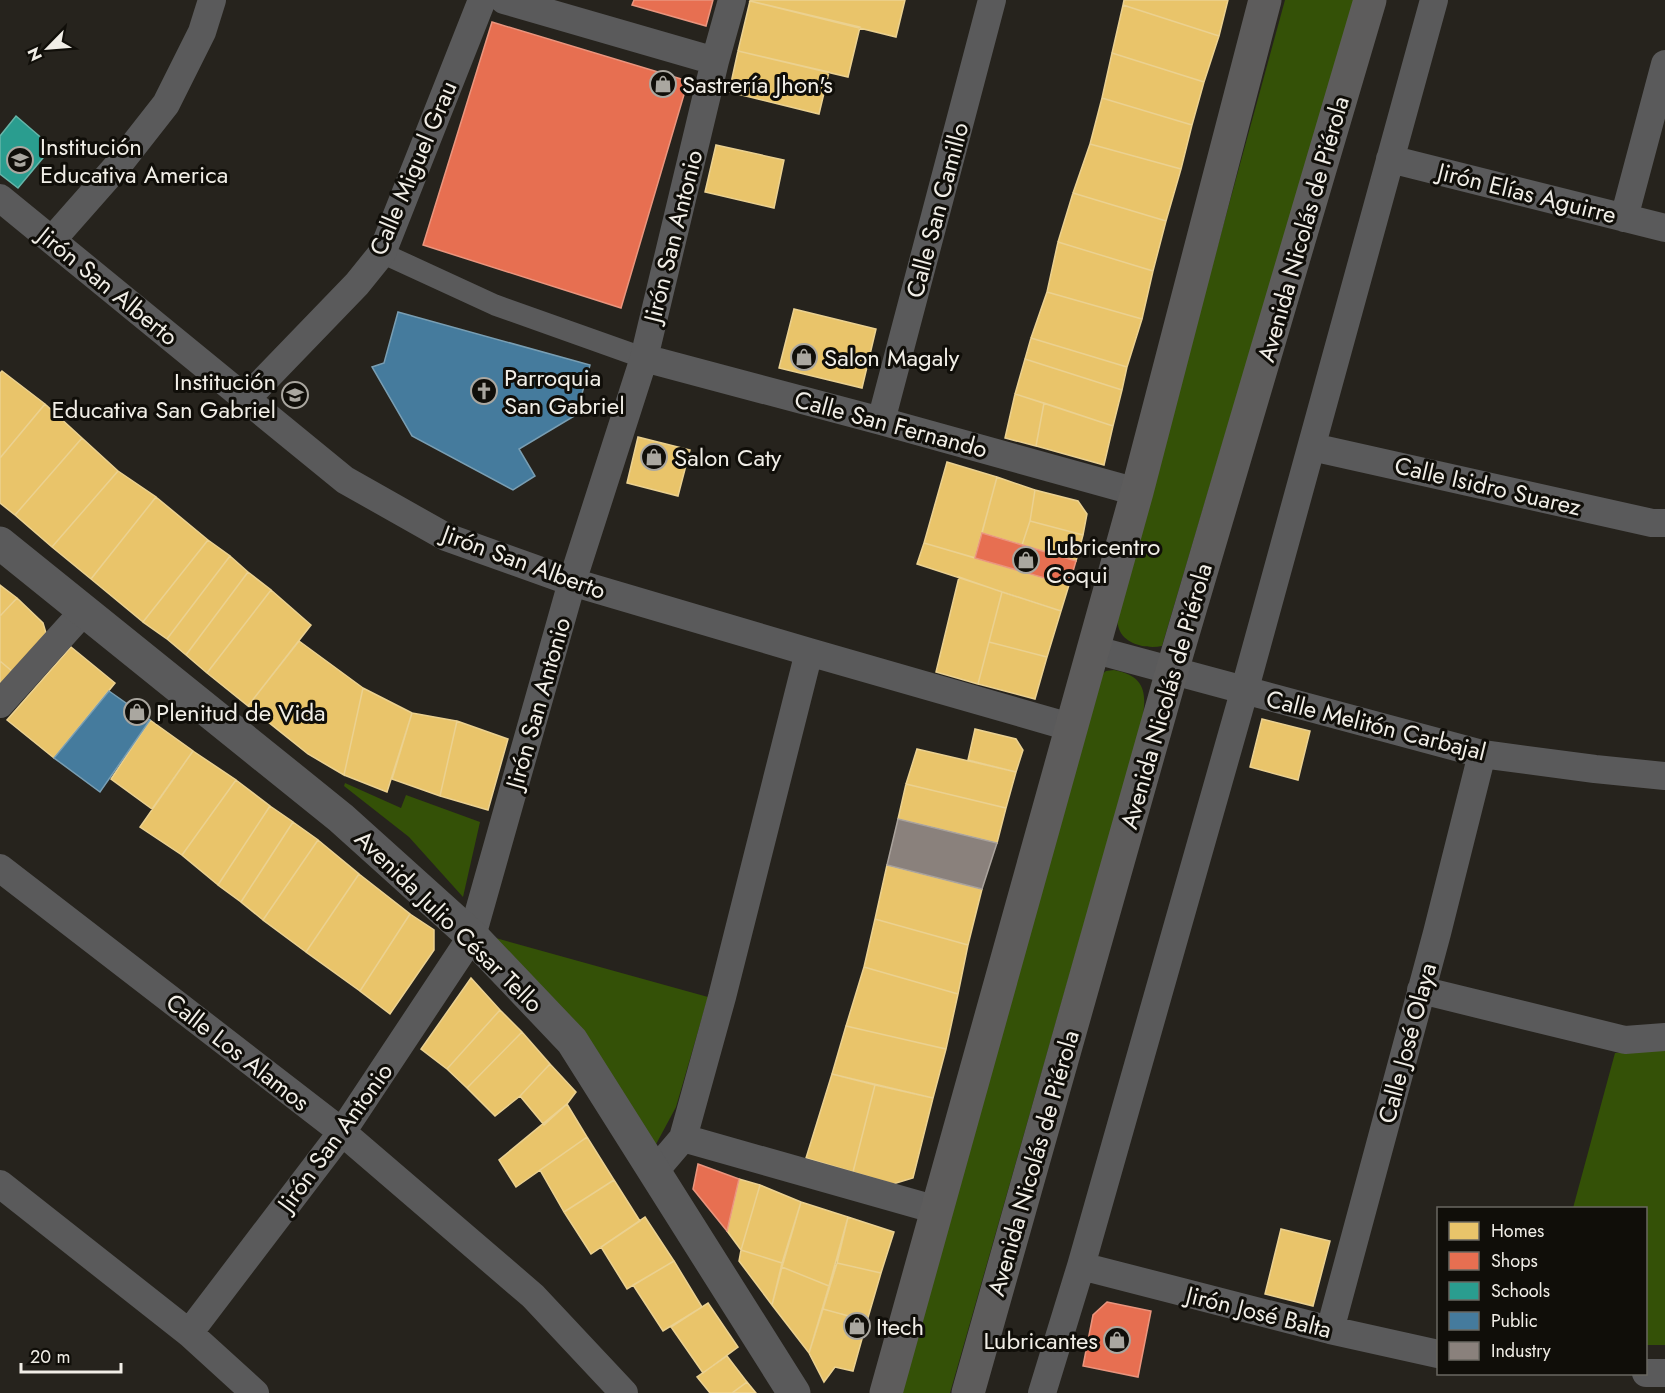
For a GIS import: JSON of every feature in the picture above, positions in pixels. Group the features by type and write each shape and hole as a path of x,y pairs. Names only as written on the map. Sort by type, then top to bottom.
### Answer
{"main road":[{"path":"886,1393 1137,492 1265,0"},
{"name":"Avenida Nicolás de Piérola","path":"968,1393 1172,671 1370,0"}],"street":[{"path":"52,240 119,164 166,104 201,32 213,0"},
{"name":"Calle Miguel Grau","path":"246,399 357,284 382,253 482,0"},
{"path":"504,0 715,61"},
{"name":"Jirón San Antonio","path":"189,1333 342,1132 472,936 572,582 644,358 715,61 732,0"},
{"name":"Calle San Camillo","path":"881,421 992,0"},
{"path":"1042,1393 1081,1266 1244,692 1434,0"},
{"path":"1624,218 1665,63"},
{"name":"Jirón Elías Aguirre","path":"1390,159 1665,228"},
{"name":"Jirón San Alberto","path":"0,198 345,480 446,537 572,582 1070,727"},
{"path":"382,253 495,305 644,358"},
{"name":"Calle San Fernando","path":"644,358 1137,492"},
{"name":"Calle Isidro Suarez","path":"1312,447 1652,523 1665,523"},
{"name":"Avenida Julio César Tello","path":"0,543 341,818 472,936 572,1041 794,1393"},
{"path":"0,704 84,611"},
{"name":"Calle Melitón Carbajal","path":"1092,649 1244,692 1482,754 1665,776"},
{"path":"654,1172 683,1138 722,997 809,652"},
{"name":"Calle José Olaya","path":"1330,1330 1422,990 1482,754"},
{"name":"Calle Los Alamos","path":"0,868 342,1132 533,1296 624,1393"},
{"path":"1422,990 1625,1040 1665,1037"},
{"path":"683,1138 937,1210"},
{"path":"0,1184 189,1333 255,1393"},
{"name":"Jirón José Balta","path":"1081,1266 1330,1330 1437,1354"},
{"path":"1647,1373 1665,1373"}],"green space":[{"path":"1285,0 1355,0 1162,646 1137,645 1122,634 1118,625 1117,613"},
{"path":"1114,670 1133,677 1142,688 1144,702 1142,721 950,1393 897,1393 1096,679 1106,671"},
{"path":"345,783 401,808 406,795 480,822 463,897 409,837 344,786"},
{"path":"485,935 708,997 676,1107 654,1148"},
{"path":"1665,1050 1665,1345 1647,1345 1647,1207 1573,1207 1615,1053"}],"building: Homes":[{"path":"751,0 905,0 896,37 750,1"},
{"path":"1124,0 1228,0 1219,36 1123,5"},
{"path":"750,1 860,27 848,77 738,51"},
{"path":"1123,5 1219,36 1204,82 1112,53"},
{"path":"738,51 829,72 819,114 729,92"},
{"path":"1112,53 1204,82 1192,125 1102,98"},
{"path":"1102,98 1192,125 1181,169 1090,144"},
{"path":"1090,144 1181,169 1166,221 1073,193"},
{"path":"716,145 784,160 774,208 705,192"},
{"path":"1073,193 1166,221 1153,271 1058,242"},
{"path":"1058,242 1153,271 1142,319 1047,292"},
{"path":"1047,292 1142,319 1127,367 1031,338"},
{"path":"794,309 876,329 862,388 779,368"},
{"path":"1031,338 1127,367 1122,390 1025,359"},
{"path":"1025,359 1122,390 1113,426 1015,394"},
{"path":"2,371 45,404 0,458 0,373"},
{"path":"1015,394 1044,403 1036,446 1005,438"},
{"path":"1044,403 1113,426 1104,465 1036,446"},
{"path":"45,404 82,438 15,515 0,503 0,458"},
{"path":"638,437 690,450 678,496 627,483"},
{"path":"82,438 118,471 52,547 15,515"},
{"path":"947,462 997,477 975,558 924,543"},
{"path":"118,471 156,497 91,579 52,547"},
{"path":"997,477 1035,490 1030,521 1022,545 982,533"},
{"path":"1035,490 1078,501 1087,514 1083,535 1030,521"},
{"path":"156,497 208,540 143,622 91,579"},
{"path":"1030,521 1083,535 1076,561 1022,545"},
{"path":"208,540 230,556 167,639 143,622"},
{"path":"924,543 1069,585 1061,611 917,564"},
{"path":"230,556 248,572 186,655 167,639"},
{"path":"248,572 271,590 207,673 186,655"},
{"path":"959,577 1002,592 978,684 936,672"},
{"path":"0,585 17,598 0,616"},
{"path":"271,590 311,625 248,706 207,673"},
{"path":"1002,592 1061,611 1047,657 989,642"},
{"path":"17,598 43,623 46,633 13,672 0,661 0,616"},
{"path":"299,641 363,688 344,775 308,754 248,706"},
{"path":"989,642 1047,657 1035,699 978,684"},
{"path":"71,647 115,683 54,758 7,720"},
{"path":"0,661 13,672 0,686"},
{"path":"363,688 412,713 387,792 344,775"},
{"path":"412,713 457,721 440,796 392,779"},
{"path":"1262,719 1310,731 1298,780 1250,767"},
{"path":"150,720 193,751 152,809 111,779"},
{"path":"457,721 508,739 488,810 440,796"},
{"path":"975,729 1016,739 1023,750 1016,772 968,760"},
{"path":"917,749 1016,772 1006,808 906,784"},
{"path":"193,751 236,780 182,855 140,827"},
{"path":"236,780 270,806 218,885 182,855"},
{"path":"906,784 1006,808 997,843 898,819"},
{"path":"270,806 293,822 241,902 218,885"},
{"path":"293,822 318,840 263,920 241,902"},
{"path":"318,840 359,874 306,952 263,920"},
{"path":"887,865 982,889 968,945 875,919"},
{"path":"359,874 410,914 360,991 306,952"},
{"path":"410,914 434,930 434,950 390,1014 360,991"},
{"path":"875,919 968,945 958,994 864,967"},
{"path":"864,967 958,994 946,1049 846,1026"},
{"path":"471,978 500,1010 447,1069 421,1049"},
{"path":"500,1010 522,1032 467,1088 447,1069"},
{"path":"846,1026 946,1049 933,1098 832,1074"},
{"path":"522,1032 550,1064 520,1096 495,1116 467,1088"},
{"path":"550,1064 576,1092 567,1104 544,1125 520,1096"},
{"path":"832,1074 875,1085 853,1172 806,1158"},
{"path":"875,1085 933,1098 913,1178 893,1184 853,1172"},
{"path":"567,1104 587,1137 516,1187 499,1160"},
{"path":"587,1137 614,1180 564,1212 540,1170"},
{"path":"739,1179 760,1185 741,1250 727,1231"},
{"path":"614,1180 640,1221 591,1254 564,1212"},
{"path":"760,1185 801,1202 782,1263 741,1250"},
{"path":"801,1202 848,1217 829,1286 782,1267"},
{"path":"645,1217 674,1261 627,1289 601,1247"},
{"path":"848,1217 894,1232 881,1273 837,1263"},
{"path":"1281,1229 1330,1241 1313,1306 1265,1294"},
{"path":"741,1250 782,1263 772,1305 739,1261"},
{"path":"674,1261 702,1307 663,1331 633,1285"},
{"path":"837,1263 881,1273 867,1321 823,1309"},
{"path":"782,1267 829,1286 809,1353 772,1305"},
{"path":"708,1303 738,1347 703,1373 671,1327"},
{"path":"823,1309 867,1321 853,1371 835,1367 824,1382 809,1353"},
{"path":"727,1356 747,1382 732,1393 710,1393 697,1377"},
{"path":"747,1382 756,1393 732,1393"}],"building: Shops":[{"path":"634,0 713,0 706,26 632,5"},
{"path":"492,22 688,81 621,308 423,245"},
{"name":"Lubricentro Coqui","path":"982,533 1076,561 1069,585 975,558"},
{"path":"698,1164 739,1179 727,1231 693,1189"},
{"name":"Lubricantes","path":"1107,1302 1151,1311 1138,1377 1083,1366 1093,1315"}],"building: Schools":[{"name":"Institución Educativa America","path":"16,116 52,147 18,188 0,174 0,136"}],"building: Public":[{"name":"Parroquia San Gabriel","path":"398,312 590,365 576,415 519,449 535,476 513,490 412,436 372,367 384,363"},
{"path":"109,691 150,720 100,792 54,758"}],"building: Industry":[{"path":"898,819 997,843 982,889 887,865"}],"place":[{"name":"Sastrería Jhon's","path":"663,84"},
{"name":"Institución Educativa America","path":"20,160"},
{"name":"Salon Magaly","path":"804,357"},
{"name":"Parroquia San Gabriel","path":"484,391"},
{"name":"Institución Educativa San Gabriel","path":"295,395"},
{"name":"Salon Caty","path":"654,457"},
{"name":"Lubricentro Coqui","path":"1026,560"},
{"name":"Plenitud de Vida","path":"137,712"},
{"name":"Itech","path":"857,1326"},
{"name":"Lubricantes","path":"1117,1340"}]}
